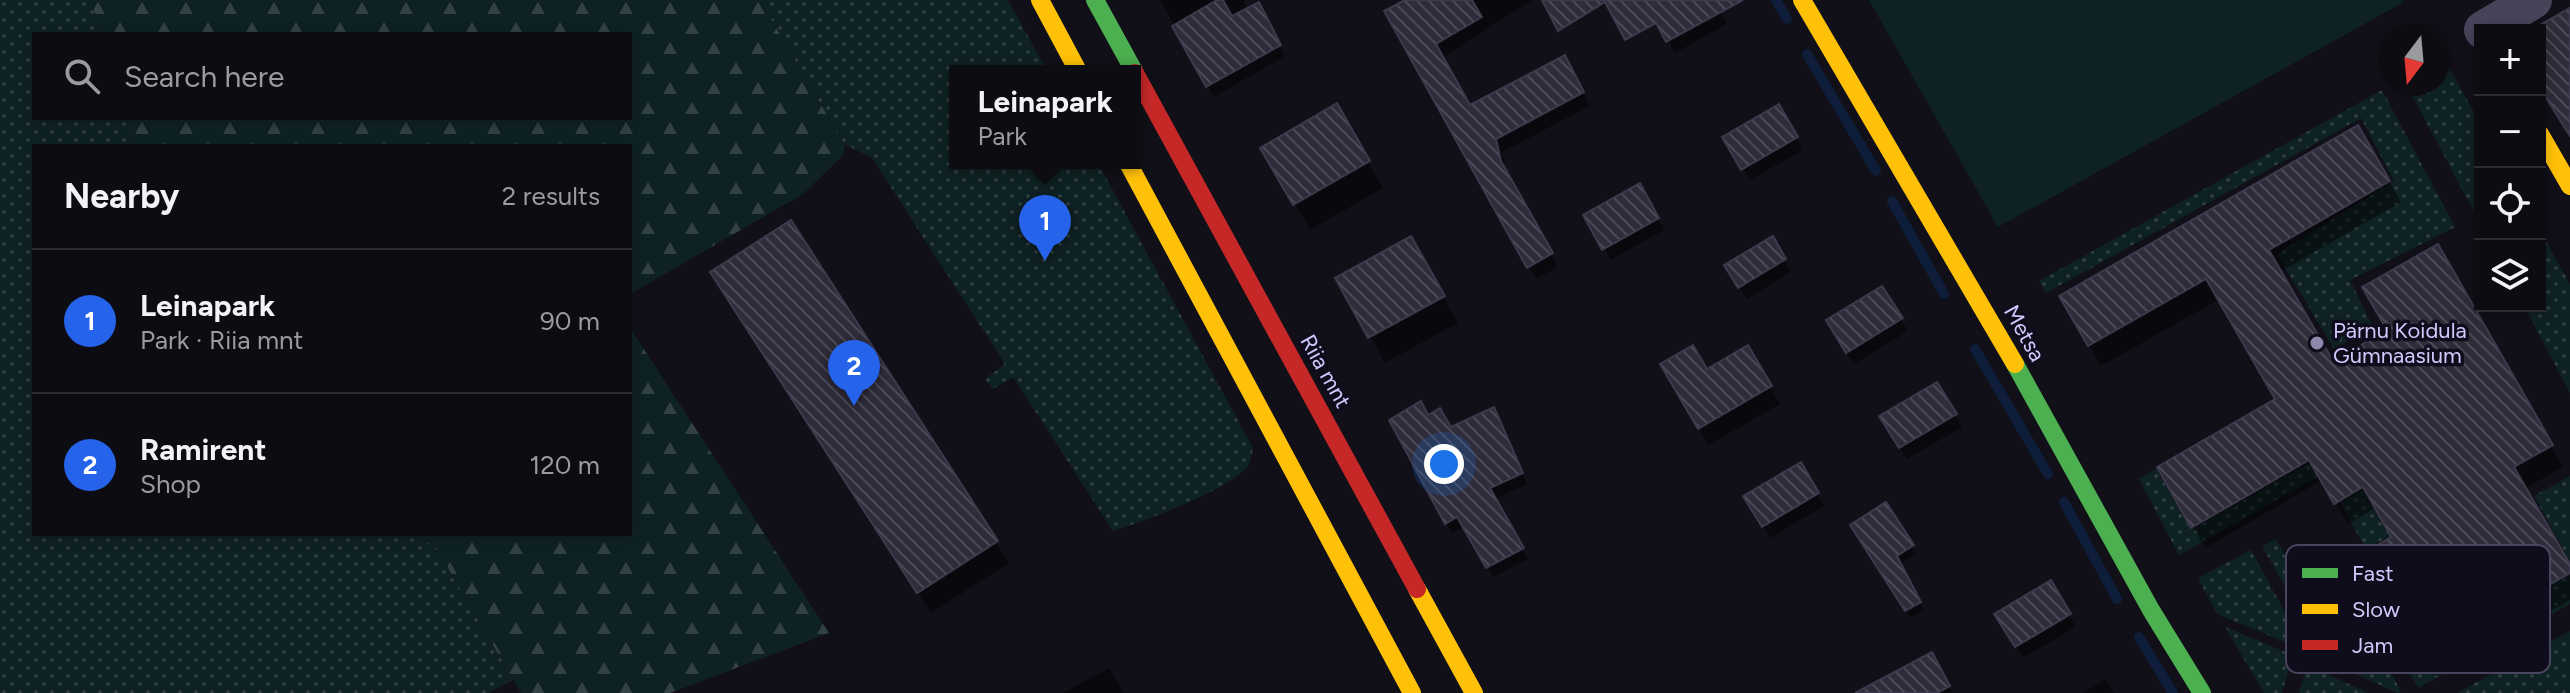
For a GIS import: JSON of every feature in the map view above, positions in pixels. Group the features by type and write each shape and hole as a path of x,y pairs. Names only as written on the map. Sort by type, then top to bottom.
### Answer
{"main road":[{"path":"1040,0 1075,65"},
{"name":"Riia mnt","path":"1095,0 1130,65"},
{"name":"Metsa","path":"1802,0 1975,291 2151,610 2202,693"},
{"name":"Riia mnt","path":"1141,85 1474,693"},
{"path":"2546,144 2570,186"},
{"path":"1131,169 1412,693"}],"street":[{"path":"2493,24 2533,0"}],"green space":[{"path":"0,0 91,0 100,32 32,32 32,120 127,120 134,144 32,144 32,536 413,536 437,549 513,680 488,693 0,693"},
{"path":"91,0 760,0 844,144 844,154 803,194 632,293 632,144 134,144 127,120 632,120 632,32 100,32"},
{"path":"760,0 1008,0 1044,65 949,65 949,169 1101,169 1253,448 1248,466 1224,485 1164,513 1113,531 1013,377 993,389 985,379 1005,364 872,158 844,144"},
{"path":"1869,0 2403,0 2404,2 1998,227"},
{"path":"2450,69 2474,112 2474,212 2412,96 2450,96"},
{"path":"2378,92 2378,96 2385,96 2455,227 2350,280 2373,327 2334,349 2277,254 2394,181 2361,118 2046,293 2039,281"},
{"path":"2546,242 2570,284 2570,393 2527,312 2546,312"},
{"path":"632,331 829,633 670,693 521,693 437,549 413,536 632,536"},
{"path":"2332,450 2337,459 2315,472 2317,477 2179,555 2139,479 2156,469 2191,530"},
{"path":"2570,476 2570,561 2534,496"},
{"path":"2362,490 2389,536 2373,545 2364,545 2340,503"},
{"path":"2276,539 2286,557 2286,588 2262,546"},
{"path":"2251,550 2286,614 2286,643 2217,614 2198,578"},
{"path":"2570,574 2570,604 2550,615 2550,585"},
{"path":"2225,627 2286,652 2288,673 2282,693 2264,693"},
{"path":"2570,631 2570,693 2457,693 2493,673 2550,673 2550,642"},
{"path":"2305,673 2324,673 2368,693 2299,693"},
{"path":"2353,673 2391,673 2401,691 2398,693"},
{"path":"2410,673 2445,673 2418,688"}],"building":[{"path":"1217,0 1223,0 1232,16 1259,2 1281,45 1206,87 1172,26"},
{"path":"1405,0 1472,0 1482,17 1436,44 1470,105 1565,55 1584,92 1496,139 1501,161 1553,253 1527,268 1384,11"},
{"path":"1542,0 1743,0 1666,42 1656,23 1625,40 1605,2 1558,31"},
{"path":"2570,8 2570,136 2546,98 2546,24 2542,24"},
{"path":"1337,103 1370,161 1293,205 1260,148"},
{"path":"1779,104 1798,137 1741,170 1722,137"},
{"path":"2358,125 2390,181 2269,250 2333,361 2387,330 2362,287 2438,244 2474,312 2477,312 2553,445 2514,467 2570,564 2570,573 2550,584 2550,545 2377,545 2391,537 2363,487 2334,504 2309,460 2191,528 2157,467 2275,399 2206,279 2088,346 2059,296"},
{"path":"1640,183 1659,218 1602,250 1583,215"},
{"path":"791,220 998,541 917,593 710,272"},
{"path":"1411,236 1445,296 1368,338 1335,278"},
{"path":"1773,236 1786,259 1738,288 1724,265"},
{"path":"1882,286 1903,318 1846,353 1826,320"},
{"path":"1693,345 1707,369 1748,345 1772,386 1698,429 1660,364"},
{"path":"1937,382 1957,414 1899,448 1879,416"},
{"path":"1421,401 1428,415 1440,408 1451,427 1494,407 1523,473 1490,488 1524,548 1486,568 1457,517 1445,524 1389,420"},
{"path":"1801,462 1819,493 1762,527 1743,496"},
{"path":"1886,502 1914,545 1897,556 1921,602 1905,611 1850,525"},
{"path":"2051,580 2071,614 2015,647 1994,614"},
{"path":"1932,652 1950,686 1937,693 1855,693"}],"waterway":[{"path":"1776,0 1787,19"},
{"path":"1807,54 1876,171"},
{"path":"1892,201 1944,294"},
{"path":"1975,349 2048,474"},
{"path":"2064,502 2117,599"},
{"path":"2139,637 2173,693"}],"traffic: fast":[{"path":"1095,0 1131,65"},
{"path":"2015,364 2151,610 2202,693"}],"traffic: slow":[{"path":"1040,0 1075,65"},
{"path":"1802,0 2015,364"},
{"path":"2546,144 2570,186"},
{"path":"1131,169 1412,693"},
{"path":"1417,589 1474,693"}],"traffic: jam":[{"path":"1141,84 1417,589"}],"place":[{"name":"Leinapark","path":"1045,261"},
{"name":"Pärnu Koidula Gümnaasium","path":"2317,343"},
{"name":"Ramirent","path":"854,406"}]}
